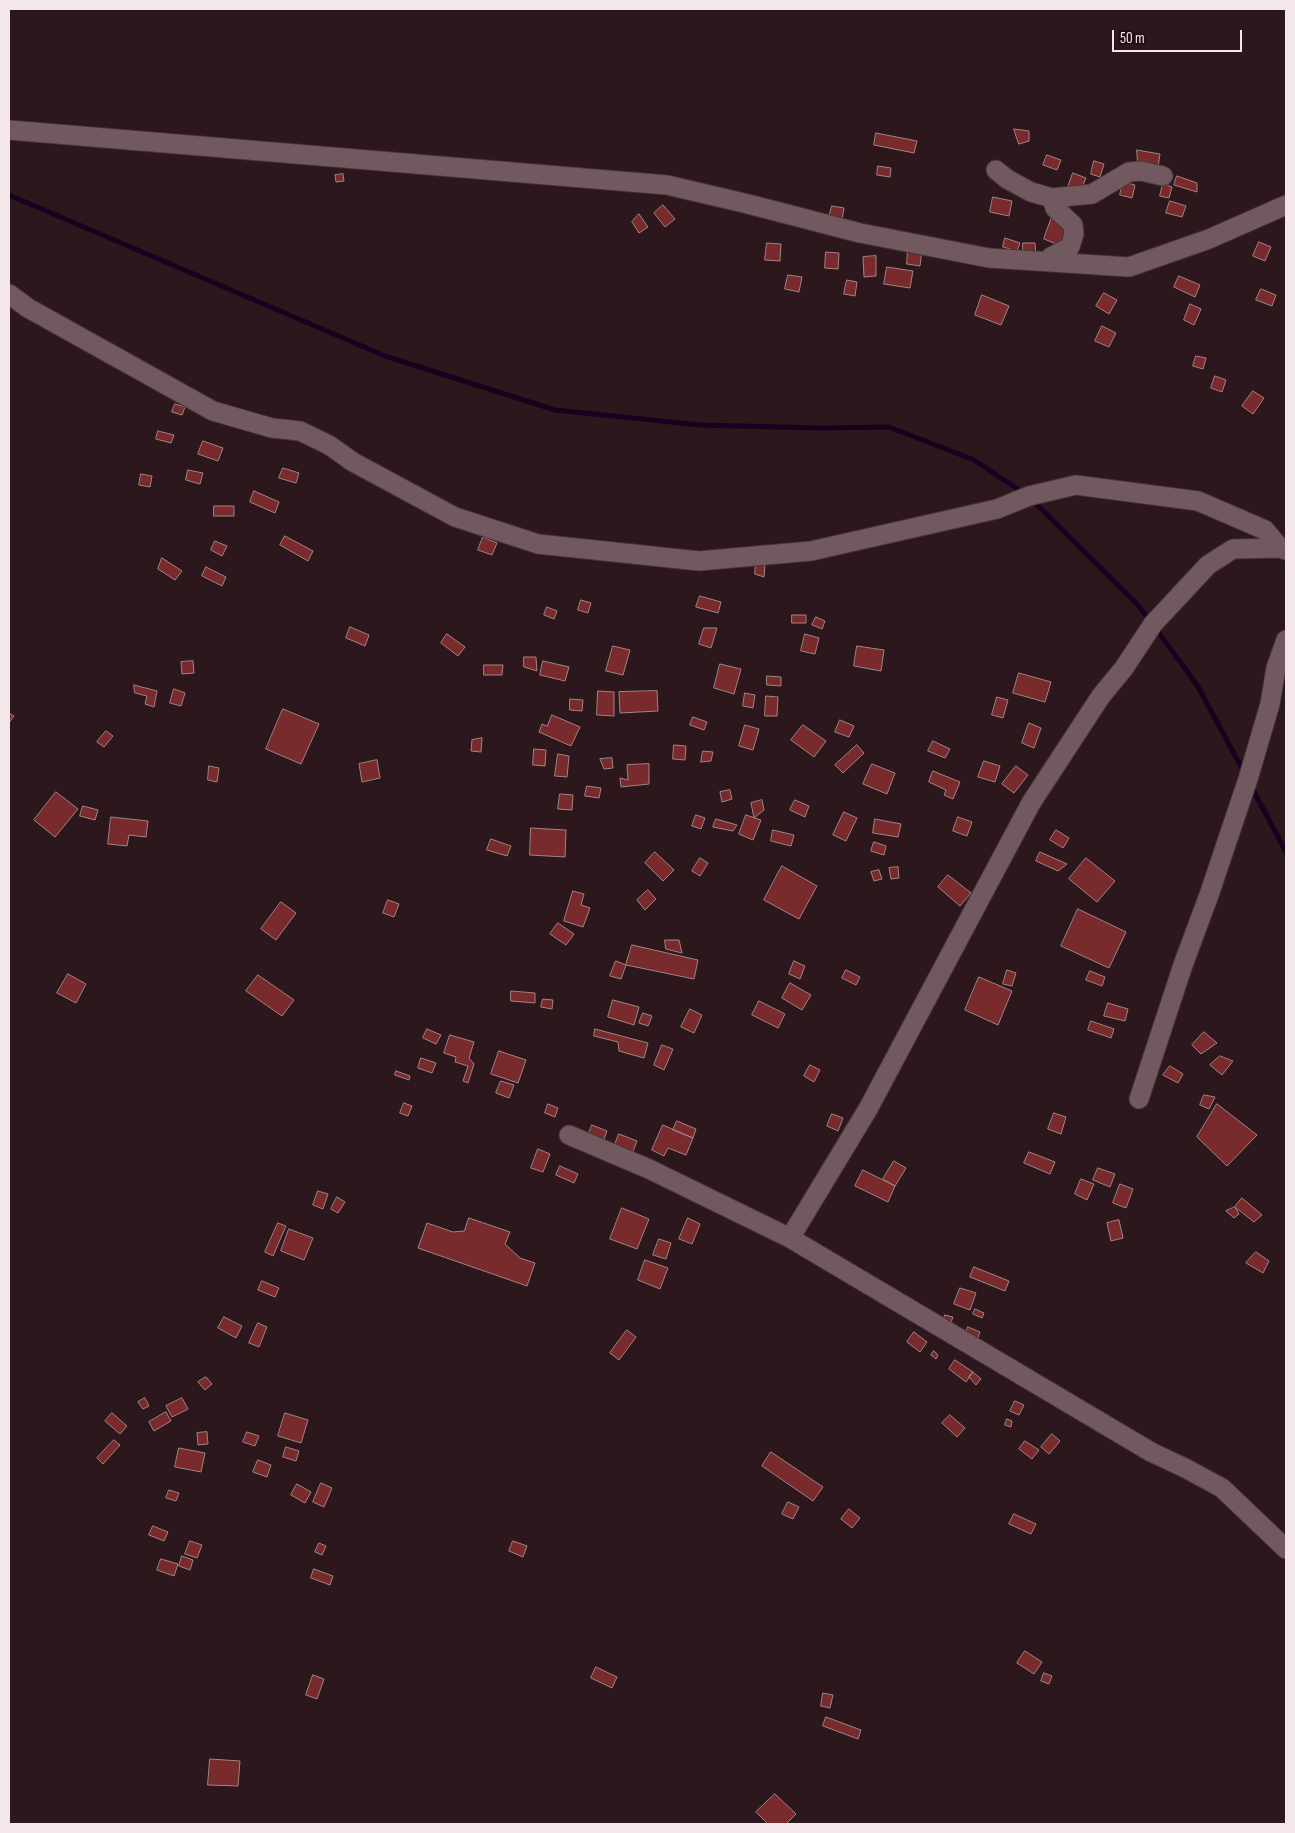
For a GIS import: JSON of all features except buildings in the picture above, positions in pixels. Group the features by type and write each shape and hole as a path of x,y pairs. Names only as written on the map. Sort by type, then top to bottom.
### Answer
{"street":[{"path":"9,130 667,185 860,233 989,258 1129,267 1209,239 1286,205"},
{"path":"996,170 1007,179 1031,192 1052,198 1092,194 1129,172 1141,171 1163,176"},
{"path":"1047,261 1070,247 1074,234 1073,224 1055,208 1052,198"},
{"path":"9,294 44,317 213,411 272,428 300,431 455,517 538,544 699,561 811,551 997,509 1028,496 1076,485 1198,501 1265,530 1283,549"},
{"path":"790,1238 868,1109 1031,803 1101,696 1124,668 1152,624 1208,565 1233,549 1283,549"},
{"path":"1140,1100 1183,965 1248,779 1270,704 1276,668 1286,640"},
{"path":"569,1135 658,1173 790,1238 1151,1452 1222,1488 1286,1549"}],"waterway":[{"path":"9,195 385,356 555,410 700,425 821,428 889,427 974,460 1025,494"},
{"path":"1033,501 1137,604 1151,622"},
{"path":"1156,629 1197,685 1244,772"},
{"path":"1251,786 1286,852"}]}
